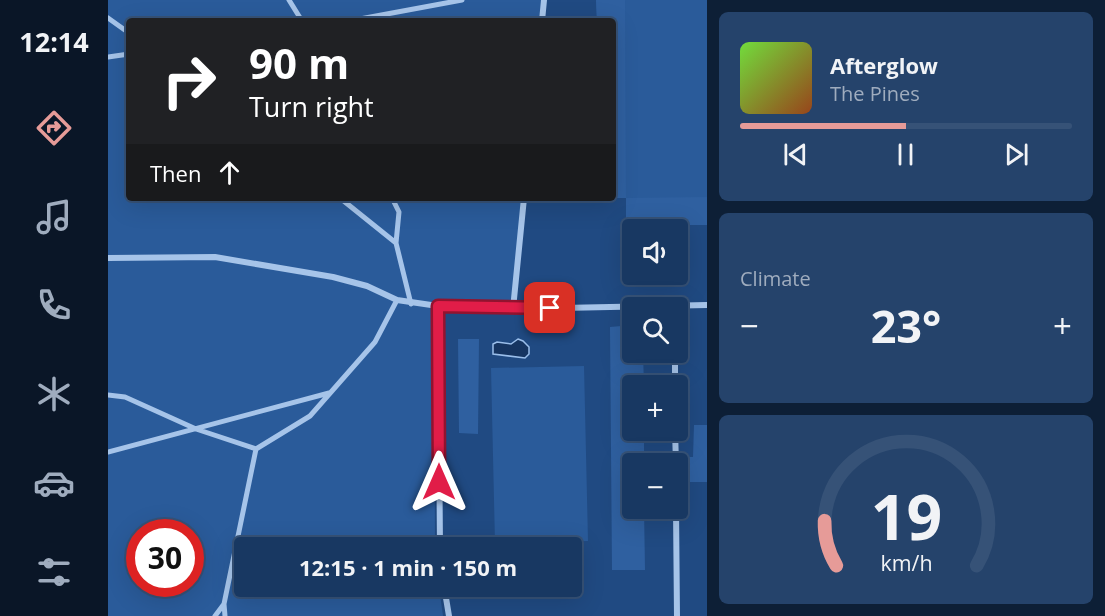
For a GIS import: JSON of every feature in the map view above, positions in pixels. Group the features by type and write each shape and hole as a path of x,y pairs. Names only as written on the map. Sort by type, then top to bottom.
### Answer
{"street":[{"path":"289,0 300,18"},
{"path":"365,18 462,0"},
{"path":"542,18 544,0"},
{"path":"108,18 126,31"},
{"path":"108,57 126,54"},
{"path":"344,201 396,243"},
{"path":"393,201 399,213 396,243 411,304"},
{"path":"513,309 524,201"},
{"path":"108,258 214,257 333,277 367,286 411,304 513,309 622,307"},
{"path":"225,616 224,604 256,449 310,416 375,342 397,300"},
{"path":"688,306 707,305"},
{"path":"438,306 440,537"},
{"path":"108,452 331,393"},
{"path":"108,395 125,397 196,429 256,449"},
{"path":"676,519 676,616"},
{"path":"446,597 449,616"},
{"path":"214,616 224,604"}],"shaded area":[{"path":"108,0 541,0 540,18 126,18 126,201 524,201 515,303 434,303 435,537 234,537 234,597 440,597 443,616 108,616"},
{"path":"596,0 707,0 707,225 688,225 688,219 626,219 626,198 616,198 616,18 597,18"},
{"path":"518,339 529,347 529,354 525,358 493,354 493,344 497,342 511,344"},
{"path":"584,366 588,541 582,541 582,537 495,537 491,368"}],"building":[{"path":"596,0 625,0 626,198 616,198 616,18 597,18"},
{"path":"707,197 707,225 688,225 688,219 626,219 626,198"},
{"path":"622,326 622,363 643,363 644,375 622,375 622,441 644,441 644,453 622,453 622,519 644,519 645,570 612,570 610,327"},
{"path":"458,339 479,339 478,434 459,433"},
{"path":"694,425 707,425 707,482 688,482 688,457 693,457"}],"route":[{"path":"439,482 438,306 550,308"}]}
